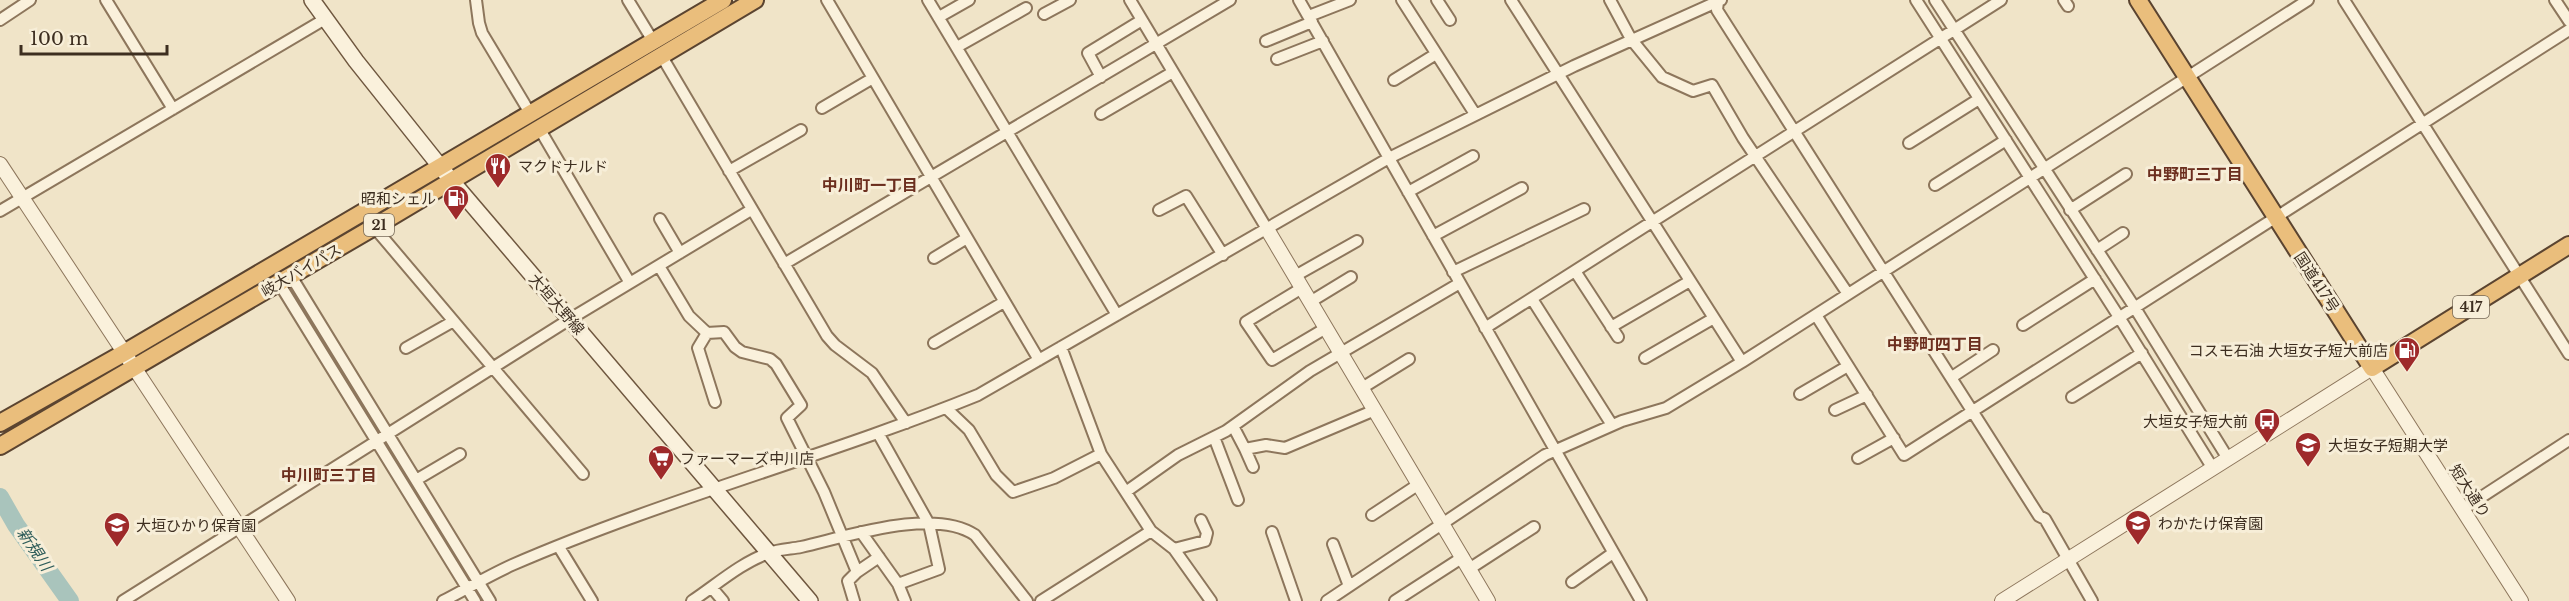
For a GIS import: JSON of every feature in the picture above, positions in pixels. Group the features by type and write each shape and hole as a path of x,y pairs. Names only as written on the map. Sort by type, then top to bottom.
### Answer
{"highway":[{"name":"岐大バイパス","path":"0,446 285,280 539,128 723,0"},
{"name":"岐大バイパス","path":"0,423 124,353 530,113 755,0"},
{"name":"国道417号","path":"2138,0 2372,368"},
{"name":"417","path":"2372,368 2569,245"}],"main road":[{"name":"大垣大野線","path":"312,0 451,180 810,601"}],"street":[{"path":"0,20 30,0"},
{"path":"106,0 173,109"},
{"path":"476,0 482,33 530,113"},
{"path":"628,0 827,336 835,345 872,373 906,423"},
{"path":"827,0 1039,360"},
{"path":"928,0 1117,315"},
{"path":"939,17 969,0"},
{"path":"1044,14 1070,0"},
{"path":"1130,0 1487,600"},
{"path":"784,264 1230,0"},
{"path":"1299,0 1641,601"},
{"path":"1266,41 1350,0"},
{"path":"1402,0 1475,114"},
{"path":"1437,0 1450,20"},
{"path":"1511,0 1742,362"},
{"path":"1610,0 1631,39 1662,77 1693,91 1712,85 1743,138 1848,294"},
{"path":"1916,0 1948,34 2037,173 2095,279 2127,313 2220,462"},
{"path":"1935,0 1948,34 1979,99 2006,140 2070,210 2097,250 2127,313 2142,353 2220,462"},
{"path":"1485,328 2001,0"},
{"path":"1328,601 1442,523 1555,450 1640,414 1666,408 1742,362 2308,0"},
{"path":"2344,0 2569,354"},
{"path":"2555,0 2569,21"},
{"path":"443,601 510,566 559,546 715,488 906,423 978,395 1389,158 1557,74 1720,1"},
{"path":"1720,1 1717,10 2068,558 2092,601"},
{"path":"957,47 1026,8"},
{"path":"0,211 325,19"},
{"path":"1101,77 1088,52 1142,20"},
{"path":"1816,315 1904,455 2569,30"},
{"path":"1277,59 1323,41"},
{"path":"1394,80 1437,54"},
{"path":"1101,114 1173,72"},
{"path":"822,108 873,78"},
{"path":"1909,143 1979,99"},
{"path":"539,128 630,283"},
{"path":"729,171 801,130"},
{"path":"1935,185 2006,140"},
{"path":"1408,192 1473,156"},
{"path":"0,164 288,601"},
{"path":"2070,210 2126,174"},
{"path":"1433,236 1522,188"},
{"path":"1159,210 1186,196 1223,255"},
{"path":"1453,272 1584,209"},
{"path":"123,601 570,319 751,210"},
{"path":"660,219 680,253"},
{"path":"374,227 452,322 583,474"},
{"path":"2097,250 2123,233"},
{"path":"934,258 967,238"},
{"path":"1326,328 1272,360 1246,322 1357,241"},
{"path":"659,266 689,316 707,333 724,332 742,352 770,359 776,364 801,405 787,418 843,535 856,572"},
{"path":"1575,271 1618,337"},
{"path":"1310,302 1351,277"},
{"path":"2023,325 2095,279"},
{"path":"285,280 388,434 490,601"},
{"path":"285,280 376,441 475,601"},
{"path":"1611,327 1690,281"},
{"path":"1126,491 1178,455 1233,426 1310,371 1460,283"},
{"path":"1532,298 1612,425"},
{"path":"934,343 1004,302"},
{"path":"1645,358 1714,318"},
{"path":"406,348 452,322"},
{"path":"707,333 698,348 715,402"},
{"path":"1061,347 1101,454 1151,531 1174,549 1211,601"},
{"path":"1952,377 1993,350"},
{"path":"2072,397 2142,353"},
{"path":"1362,388 1409,360"},
{"path":"1800,394 1848,366"},
{"path":"2002,601 2372,368"},
{"name":"短大通り","path":"2372,368 2521,601"},
{"path":"1835,410 1867,395"},
{"path":"946,408 969,430 996,475 1012,492 1054,478 1101,454"},
{"path":"1245,449 1266,445 1285,448 1375,410"},
{"path":"1233,426 1253,467"},
{"path":"878,433 929,524 939,568 898,584"},
{"path":"1214,436 1238,500"},
{"path":"1858,458 1894,438"},
{"path":"2463,509 2569,440"},
{"path":"416,480 460,454"},
{"path":"1372,515 1419,484"},
{"path":"1174,549 1205,541 1207,532 1201,520"},
{"path":"692,601 748,563 769,553 892,526 929,524 965,528 975,535 1027,601"},
{"path":"1395,601 1534,527"},
{"path":"1041,601 1151,531"},
{"path":"861,532 898,584 905,601"},
{"path":"1272,532 1296,601"},
{"path":"1333,544 1349,586"},
{"path":"559,546 592,601"},
{"path":"1572,582 1613,553"},
{"path":"854,601 848,581 856,572 879,557"},
{"path":"712,588 723,601"}],"waterway":[{"name":"新規川","path":"0,497 16,525 70,601"}],"place":[{"name":"マクドナルド","path":"498,189"},
{"name":"昭和シェル","path":"456,221"},
{"name":"コスモ石油 大垣女子短大前店","path":"2407,373"},
{"name":"大垣女子短大前","path":"2267,444"},
{"name":"大垣女子短期大学","path":"2308,468"},
{"name":"ファーマーズ中川店","path":"661,481"},
{"name":"わかたけ保育園","path":"2138,546"},
{"name":"大垣ひかり保育園","path":"117,548"}],"district":[{"name":"中野町三丁目","path":"2195,174"},
{"name":"中川町一丁目","path":"870,185"},
{"name":"中野町四丁目","path":"1935,344"},
{"name":"中川町三丁目","path":"329,475"}]}
